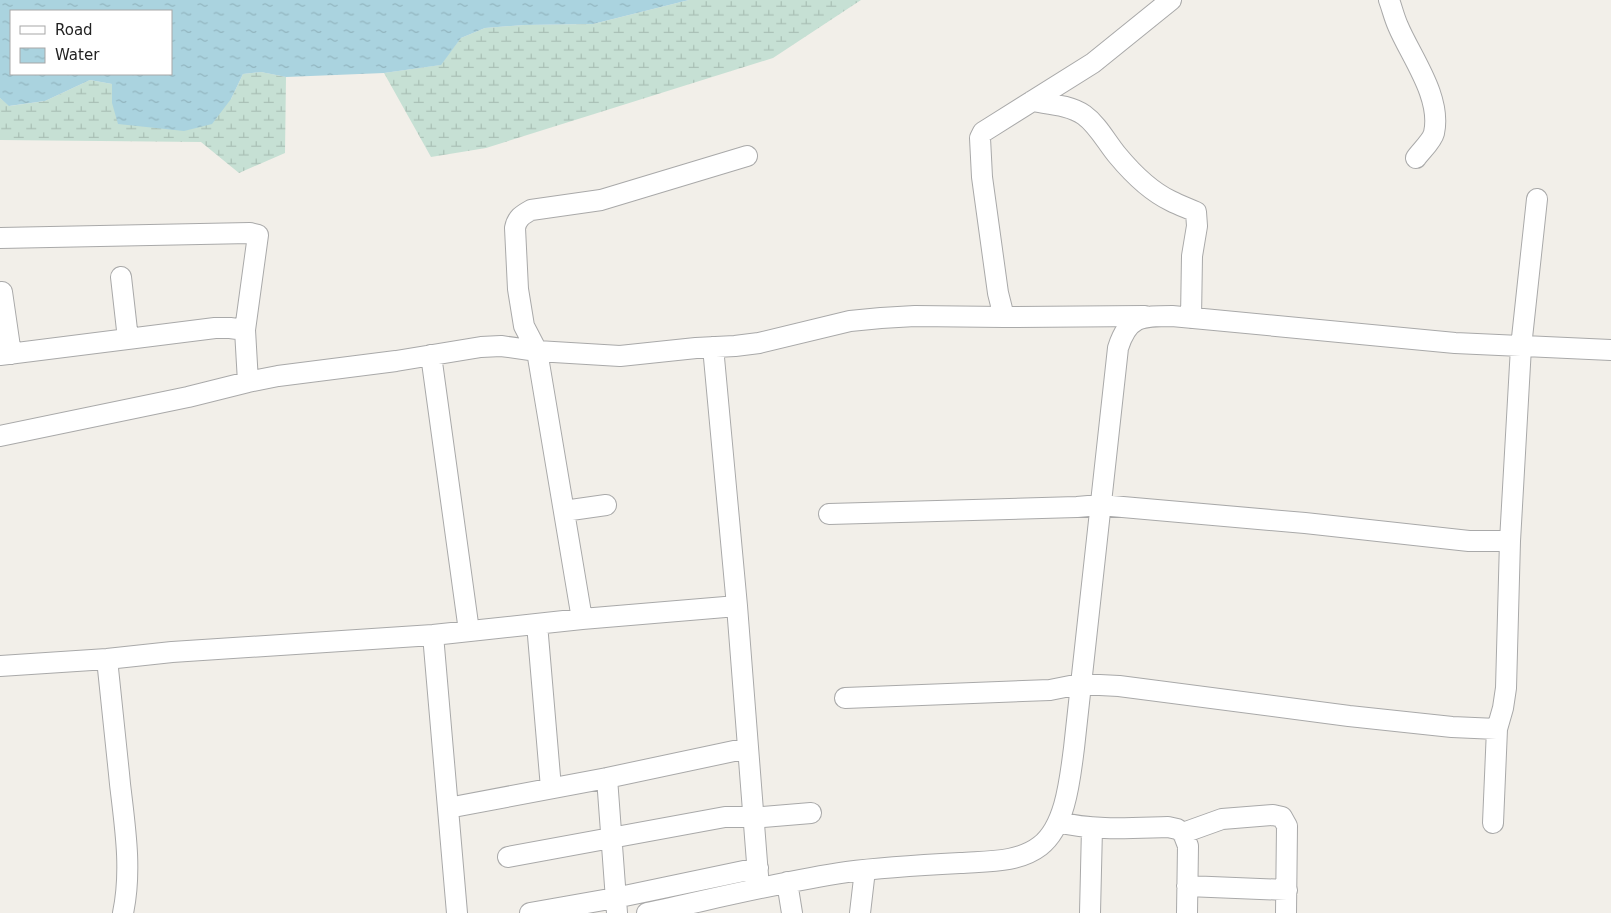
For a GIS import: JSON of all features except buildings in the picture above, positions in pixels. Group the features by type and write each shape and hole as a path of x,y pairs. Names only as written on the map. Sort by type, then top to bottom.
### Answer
{"street":[{"path":"1004,317 998,293 982,177 980,138 991,126 1093,63 1170,0"},
{"path":"1389,0 1397,25 1431,97 1435,120 1434,136 1416,158"},
{"path":"1068,109 1076,73"},
{"path":"1032,101 1083,114 1139,179 1170,201 1196,212 1197,226 1192,256 1191,318"},
{"path":"582,619 537,351 524,326 518,289 515,228 517,221 522,214 531,210 601,200 747,156"},
{"path":"1493,823 1497,729 1506,688 1510,542 1520,347 1537,199"},
{"path":"0,238 241,233 258,235 245,330 248,382"},
{"path":"121,278 128,339"},
{"path":"2,292 6,354 215,328 245,330"},
{"path":"0,436 188,397 278,376 481,346 620,356 760,343 850,321 915,316 1146,316 1191,318 1354,334 1520,347 1611,350"},
{"path":"646,913 683,909 787,882 865,870 1004,860 1032,852 1042,845 1058,822 1069,784 1118,348 1127,327 1146,316"},
{"path":"713,347 760,888"},
{"path":"431,354 469,631"},
{"path":"829,514 1100,505 1304,523 1469,541 1510,542"},
{"path":"564,510 606,506"},
{"path":"0,666 107,659 172,652 433,635 582,619 737,606"},
{"path":"537,624 551,788"},
{"path":"433,635 457,913"},
{"path":"107,659 126,836 126,900 123,913"},
{"path":"845,698 1050,690 1080,684 1119,686 1349,716 1452,727 1497,729"},
{"path":"448,808 607,778 748,748"},
{"path":"607,778 616,906"},
{"path":"508,857 725,817 811,813"},
{"path":"1183,833 1222,819 1273,815 1282,817 1287,826 1286,913"},
{"path":"1058,822 1077,827 1092,828 1177,828 1183,833 1188,846 1187,913"},
{"path":"1090,913 1092,828"},
{"path":"530,913 616,906 758,868"},
{"path":"860,913 865,870"},
{"path":"787,882 792,913"},
{"path":"1187,886 1287,890"}],"green space":[{"path":"689,0 861,0 773,58 486,148 431,157 384,73 440,65 461,38 485,28 524,25 593,24"},
{"path":"261,72 286,77 285,153 239,173 201,142 0,140 0,98 10,106 45,101 90,80 112,84 112,103 231,99 243,74"}],"water":[{"path":"0,0 689,0 593,24 524,25 485,28 461,38 441,65 384,73 286,77 261,72 243,74 231,99 212,124 184,131 118,124 112,103 112,84 90,80 45,101 9,106 0,98"}]}
